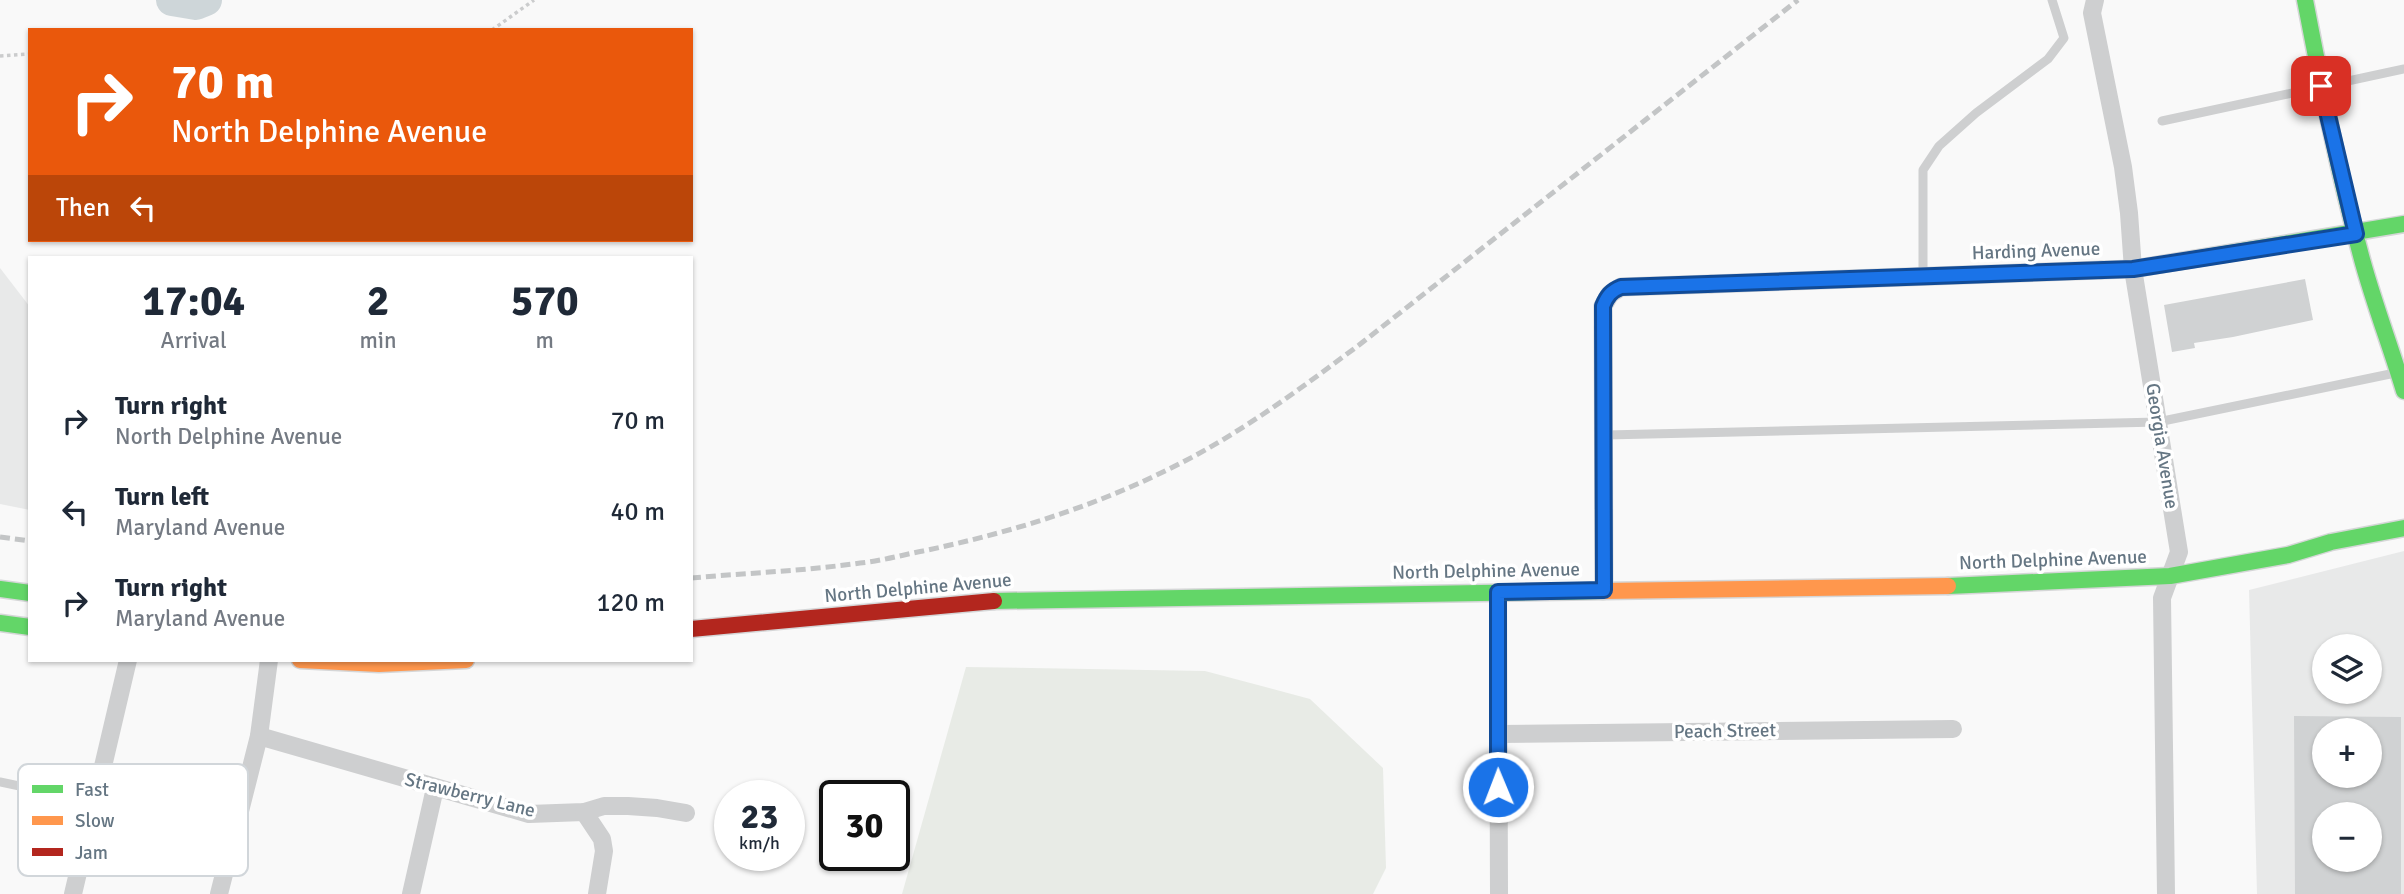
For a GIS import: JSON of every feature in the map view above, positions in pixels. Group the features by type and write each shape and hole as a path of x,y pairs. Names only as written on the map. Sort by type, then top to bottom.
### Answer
{"main road":[{"path":"2305,0 2321,86 2356,234 2375,303 2401,372 2404,390"},
{"name":"Harding Avenue","path":"1605,435 1603,306 1606,297 1621,287 2133,269 2404,224"},
{"path":"1604,590 1605,435"},
{"name":"North Delphine Avenue","path":"693,629 994,601 2002,585 2170,576 2288,555 2331,542 2404,528"},
{"path":"0,589 28,593"},
{"path":"0,623 28,627"},
{"path":"340,662 422,662"}],"street":[{"name":"Georgia Avenue","path":"2095,0 2092,13 2123,167 2133,269 2179,552 2162,598 2166,894"},
{"path":"1498,592 1499,894"},
{"path":"104,764 128,662"},
{"path":"248,779 259,736 269,662"},
{"name":"Peach Street","path":"1498,734 1953,729"},
{"name":"Strawberry Lane","path":"259,736 529,814 584,812 604,806 657,808 686,813"},
{"path":"411,894 435,788"},
{"path":"584,812 602,839 604,851 597,894"},
{"path":"73,894 77,876"},
{"path":"219,894 224,876"}],"lane":[{"path":"1923,277 1923,170 1939,146 1976,113 2048,59 2064,38 2052,0"},
{"path":"2162,121 2404,69"},
{"path":"1605,435 2158,422 2401,372"},
{"path":"0,782 18,786"}],"path":[{"path":"495,28 534,0"},
{"path":"0,56 28,54"}],"shaded area":[{"path":"0,268 28,304 28,510 0,504"},
{"path":"2404,551 2404,894 2257,894 2249,590"},
{"path":"966,667 1205,671 1310,699 1383,768 1386,868 1373,894 902,894"}],"building":[{"path":"2305,279 2313,320 2194,343 2195,348 2172,352 2164,305"},
{"path":"2294,716 2401,717 2401,894 2295,894"}],"waterway":[{"path":"172,0 196,4 206,0"}],"railway":[{"path":"693,578 868,562 955,544 1082,506 1143,481 1198,454 1269,410 1359,345 1798,0"},
{"path":"0,537 28,541"}],"traffic: fast":[{"path":"2305,0 2354,230 2404,391"},
{"path":"2101,270 2133,269 2404,224"},
{"path":"1948,586 2170,576 2288,555 2331,542 2404,528"},
{"path":"0,589 28,593"},
{"path":"994,601 1603,591"},
{"path":"0,623 28,627"}],"traffic: slow":[{"path":"1604,590 1603,306 1610,294 1621,287 1711,284"},
{"path":"1603,591 1948,586"},
{"path":"340,662 422,662"}],"traffic: jam":[{"path":"1711,284 2101,270"},
{"path":"693,629 994,601"}],"route":[{"path":"1498,787 1498,592 1604,590 1603,306 1606,297 1613,291 1621,287 2133,269 2356,234 2321,86"}]}
